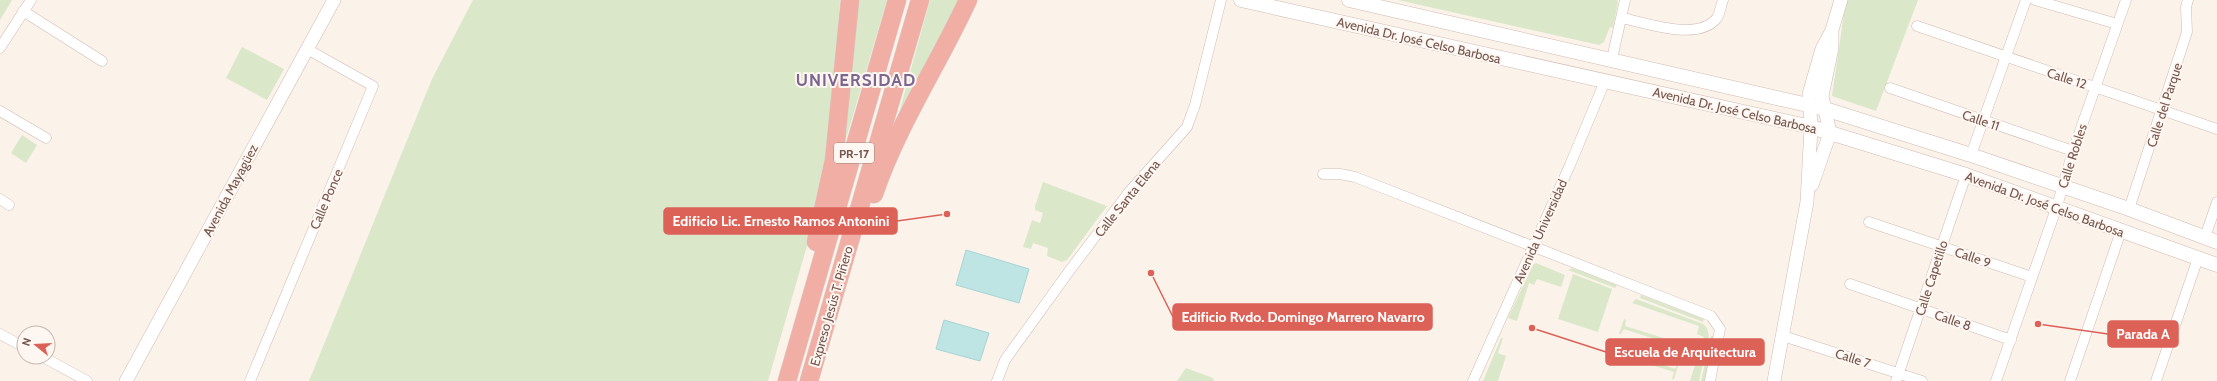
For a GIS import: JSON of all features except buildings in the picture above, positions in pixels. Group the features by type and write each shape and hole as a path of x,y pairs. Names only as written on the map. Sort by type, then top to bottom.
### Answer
{"highway":[{"name":"Expreso Jesús T. Piñero","path":"787,381 897,0"},
{"name":"Expreso Jesús T. Piñero","path":"809,381 920,0"},
{"path":"838,279 864,224 877,185 890,155 968,0"},
{"path":"946,46 981,0"},
{"path":"809,305 813,253 834,160 848,6"}],"main road":[{"name":"Avenida Dr. José Celso Barbosa","path":"1241,0 1812,127 1966,175 2217,265"},
{"name":"Avenida Dr. José Celso Barbosa","path":"1349,0 1612,59 1825,110 1971,155 2129,209 2211,239"},
{"path":"1427,41 1432,19"}],"street":[{"path":"0,48 31,0"},
{"name":"Avenida Mayagüez","path":"126,381 334,0"},
{"name":"Calle Santa Elena","path":"997,381 1005,360 1070,270 1130,192 1187,128 1195,105 1221,0"},
{"path":"1612,59 1625,0"},
{"path":"1622,18 1686,31 1702,28 1717,18 1723,0"},
{"path":"1774,381 1807,202 1812,127 1809,94 1822,49 1832,30 1841,0"},
{"path":"1971,155 2026,0"},
{"path":"2035,0 2117,24"},
{"name":"Calle Robles","path":"1996,381 2056,206 2073,151 2126,0"},
{"name":"Calle del Parque","path":"2129,209 2163,110 2187,32 2186,7 2188,0"},
{"path":"23,11 102,61"},
{"name":"Calle 12","path":"1917,26 2217,129"},
{"path":"1807,202 1830,133 1822,96 1832,48 1832,30"},
{"name":"Calle Ponce","path":"252,380 373,86 307,49"},
{"name":"Avenida Universidad","path":"1473,381 1533,248 1605,81"},
{"name":"Calle 11","path":"1890,88 2073,151"},
{"path":"0,111 46,138"},
{"path":"1323,174 1340,174 1356,178 1711,316 1720,329 1710,381"},
{"name":"Calle Capetillo","path":"1898,377 1966,175"},
{"path":"0,199 9,205"},
{"path":"2211,239 2217,202"},
{"name":"Calle 9","path":"1869,222 2032,277"},
{"path":"2070,381 2122,231"},
{"path":"2156,381 2198,258"},
{"name":"Calle 8","path":"1850,284 2011,340"},
{"path":"0,334 16,343"},
{"name":"Calle 7","path":"1783,336 1898,377 1922,381"},
{"path":"56,364 87,381"}],"green space":[{"path":"0,0 12,0 0,20"},
{"path":"473,0 840,0 828,173 768,381 309,381 432,79"},
{"path":"857,0 887,0 841,156"},
{"path":"930,0 959,0 897,120"},
{"path":"1398,0 1617,0 1618,2 1613,28 1610,27 1604,42 1599,45"},
{"path":"1846,0 1918,0 1876,111 1832,96"},
{"path":"242,47 284,69 267,100 226,78"},
{"path":"22,135 37,145 26,163 11,153"},
{"path":"1043,182 1107,206 1067,260 1062,262 1047,256 1048,248 1033,243 1031,249 1023,247 1032,220 1040,223 1043,213 1035,210 1035,206"},
{"path":"1536,263 1565,275 1561,287 1537,279 1534,285 1529,283 1517,321 1508,318 1533,265"},
{"path":"1572,268 1617,285 1615,288 1568,270"},
{"path":"1573,274 1612,289 1598,332 1558,319"},
{"path":"1641,295 1704,319 1703,322 1640,298"},
{"path":"1636,299 1703,324 1707,328 1709,336 1699,381 1690,381 1704,337 1697,334 1699,326 1632,303"},
{"path":"1624,319 1626,320 1625,326 1683,344 1687,339 1682,355 1680,354 1682,348 1624,329 1621,334 1619,334"},
{"path":"1711,336 1713,336 1705,381 1701,381"},
{"path":"1501,338 1503,338 1498,353 1506,356 1498,381 1483,381"},
{"path":"1616,343 1618,345 1617,350 1675,369 1679,363 1674,379 1672,379 1674,372 1616,354 1613,358 1611,358"},
{"path":"1186,368 1213,378 1214,381 1177,381"}],"water":[{"path":"966,250 1029,269 1019,303 956,285"},
{"path":"944,320 989,333 980,361 936,349"}],"place":[{"name":"Edificio Lic. Ernesto Ramos Antonini","path":"947,214"},
{"name":"Edificio Rvdo. Domingo Marrero Navarro","path":"1151,273"},
{"name":"Parada A","path":"2038,324"},
{"name":"Escuela de Arquitectura","path":"1532,328"}],"district":[{"name":"UNIVERSIDAD","path":"856,80"}]}
